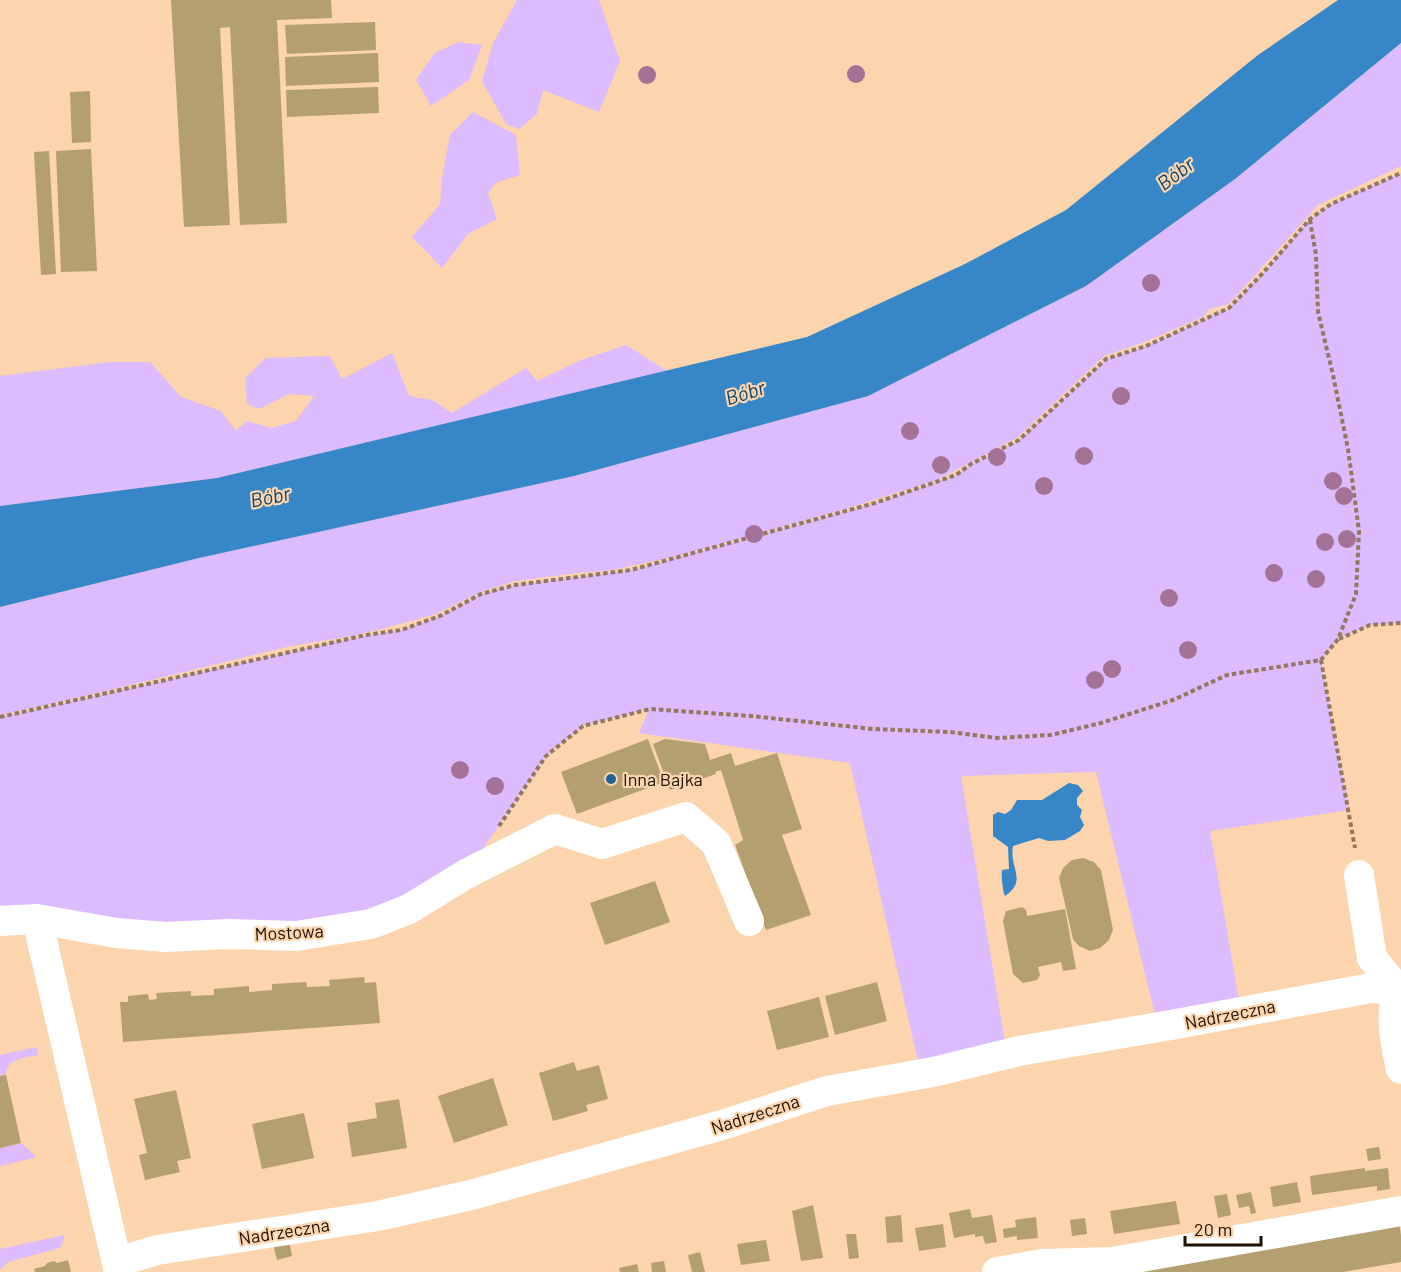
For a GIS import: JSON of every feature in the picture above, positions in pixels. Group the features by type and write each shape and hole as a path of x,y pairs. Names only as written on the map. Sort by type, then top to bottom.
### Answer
{"street":[{"name":"Mostowa","path":"0,921 37,919 116,933 166,937 228,934 296,936 371,924 409,909 466,874 555,829 602,844 686,817 716,843 748,921"},
{"path":"1359,875 1372,958 1400,988 1393,1020 1401,1069"},
{"name":"Nadrzeczna","path":"37,919 118,1267 158,1250 378,1216 471,1195 722,1125 827,1091 933,1072 1019,1051 1158,1028 1371,988 1400,988"},
{"path":"997,1272 1041,1264 1113,1262 1401,1211"}],"path":[{"path":"0,717 355,638 401,630 440,616 481,594 515,585 631,570 778,531 939,483 1019,440 1106,359 1146,346 1229,308 1310,219 1331,204 1401,173"},
{"path":"492,835 546,756 582,726 650,709 751,716 873,729 951,732 997,738 1052,735 1101,723 1173,700 1227,675 1284,664 1321,660 1338,639 1356,594 1359,531 1348,449 1318,312 1316,255 1310,219"},
{"path":"1338,639 1370,625 1401,624"},
{"path":"1321,660 1359,875"}],"shaded area":[{"path":"517,0 599,0 620,61 599,112 543,90 537,114 519,129 506,124 482,81 493,43"},
{"path":"458,42 482,45 469,80 431,106 416,80 435,53"},
{"path":"1401,43 1401,166 1318,205 1229,304 1209,309 1203,317 1145,342 1104,356 1018,437 937,480 829,514 678,556 607,571 516,581 483,591 436,614 389,627 291,646 0,715 0,607 199,558 574,476 868,396 1086,286 1235,179"},
{"path":"473,112 516,135 520,175 495,183 488,193 497,219 468,234 442,268 412,237 440,204 450,135"},
{"path":"1401,173 1401,623 1370,625 1338,639 1321,660 1349,810 1210,831 1241,1012 1158,1027 1096,772 961,776 1007,1054 921,1074 850,763 639,733 649,709 583,726 546,756 466,874 296,936 37,919 0,905 0,717 366,635 401,630 440,616 481,594 515,585 631,570 875,503 956,475 971,464 1019,440 1106,359 1146,346 1229,308 1310,219 1331,204"},
{"path":"626,345 667,371 217,478 0,506 0,376 110,362 150,362 181,397 221,411 236,431 247,421 271,428 296,421 314,396 289,394 259,409 247,404 245,378 266,358 330,356 342,379 392,353 409,396 432,400 452,413 526,368 537,381 581,360"},
{"path":"37,1047 38,1055 13,1062 9,1065 6,1075 0,1076 0,1055"},
{"path":"21,1143 37,1157 0,1166 0,1148"},
{"path":"64,1235 60,1248 8,1262 0,1270 0,1249"}],"water":[{"name":"Bóbr","path":"1338,0 1401,0 1401,43 1235,179 1086,286 868,396 574,476 199,558 0,607 0,506 217,478 807,337 965,264 1066,210 1258,55"},
{"path":"1069,783 1078,785 1083,791 1077,798 1077,805 1082,810 1080,817 1084,825 1080,831 1065,840 1048,841 1039,838 1013,846 1012,854 1017,879 1012,890 1005,896 1002,870 1009,869 1008,847 993,836 993,815 998,812 1005,814 1011,810 1017,800 1042,800"}],"building":[{"path":"171,0 331,0 332,18 277,20 287,223 240,225 230,27 220,28 230,225 184,227"},
{"path":"375,22 376,50 287,54 285,25"},
{"path":"378,53 379,82 286,86 285,57"},
{"path":"378,87 379,113 287,117 286,90"},
{"path":"90,91 91,142 72,143 70,92"},
{"path":"91,149 97,271 61,272 56,151"},
{"path":"49,151 56,274 41,275 34,152"},
{"path":"648,739 664,782 577,814 561,772"},
{"path":"665,739 705,744 710,760 731,753 735,766 777,753 802,829 782,835 811,915 766,930 735,845 743,840 721,770 715,772 716,774 670,790 653,744"},
{"path":"1083,858 1094,862 1101,870 1113,930 1109,940 1100,948 1090,951 1079,946 1073,939 1059,878 1063,868 1072,860"},
{"path":"655,881 670,922 605,945 590,903"},
{"path":"1022,907 1026,910 1027,916 1065,909 1076,969 1063,971 1061,962 1038,967 1040,975 1037,980 1023,983 1013,974 1003,921 1006,911"},
{"path":"364,977 365,983 376,982 380,1023 123,1042 120,1002 128,1002 128,996 148,994 149,1000 157,999 156,993 191,991 191,996 214,995 214,989 249,986 249,992 272,990 272,984 306,982 307,987 330,986 329,980"},
{"path":"877,982 887,1021 835,1035 825,996"},
{"path":"819,997 829,1037 777,1050 767,1011"},
{"path":"574,1062 577,1071 599,1065 608,1099 586,1105 588,1111 553,1121 539,1073"},
{"path":"6,1075 21,1143 0,1148 0,1076"},
{"path":"493,1078 508,1125 454,1143 438,1096"},
{"path":"176,1090 191,1158 177,1161 180,1172 145,1180 139,1155 147,1153 134,1099"},
{"path":"399,1099 407,1148 352,1157 347,1123 377,1118 375,1103"},
{"path":"304,1113 314,1158 262,1169 252,1124"},
{"path":"1379,1147 1381,1159 1368,1161 1366,1149"},
{"path":"1365,1168 1365,1171 1388,1168 1390,1189 1377,1191 1377,1186 1312,1195 1310,1176"},
{"path":"1297,1182 1301,1202 1273,1207 1270,1187"},
{"path":"1251,1192 1256,1213 1251,1214 1249,1206 1239,1208 1236,1195"},
{"path":"1227,1194 1231,1215 1218,1218 1214,1196"},
{"path":"1176,1201 1180,1224 1114,1234 1110,1211"},
{"path":"813,1205 823,1258 801,1261 792,1211"},
{"path":"970,1209 972,1218 992,1215 997,1242 985,1244 983,1236 975,1237 975,1234 954,1238 949,1213"},
{"path":"901,1215 903,1242 887,1243 885,1217"},
{"path":"1036,1217 1038,1238 1017,1240 1017,1236 1004,1238 1003,1229 1016,1227 1015,1220"},
{"path":"1085,1218 1087,1234 1072,1236 1070,1220"},
{"path":"1399,1222 1401,1262 1343,1272 1136,1272"},
{"path":"943,1224 946,1247 919,1251 915,1228"},
{"path":"846,1234 856,1234 859,1258 849,1259"},
{"path":"289,1240 292,1256 277,1260 273,1244"},
{"path":"766,1240 770,1261 741,1265 737,1244"},
{"path":"700,1252 705,1272 692,1272 688,1255"},
{"path":"68,1260 71,1272 35,1272 34,1269 54,1261 57,1263"},
{"path":"664,1261 666,1272 652,1272 651,1263"},
{"path":"637,1264 639,1272 620,1272 619,1268"}],"place":[{"name":"Inna Bajka","path":"611,779"}]}
